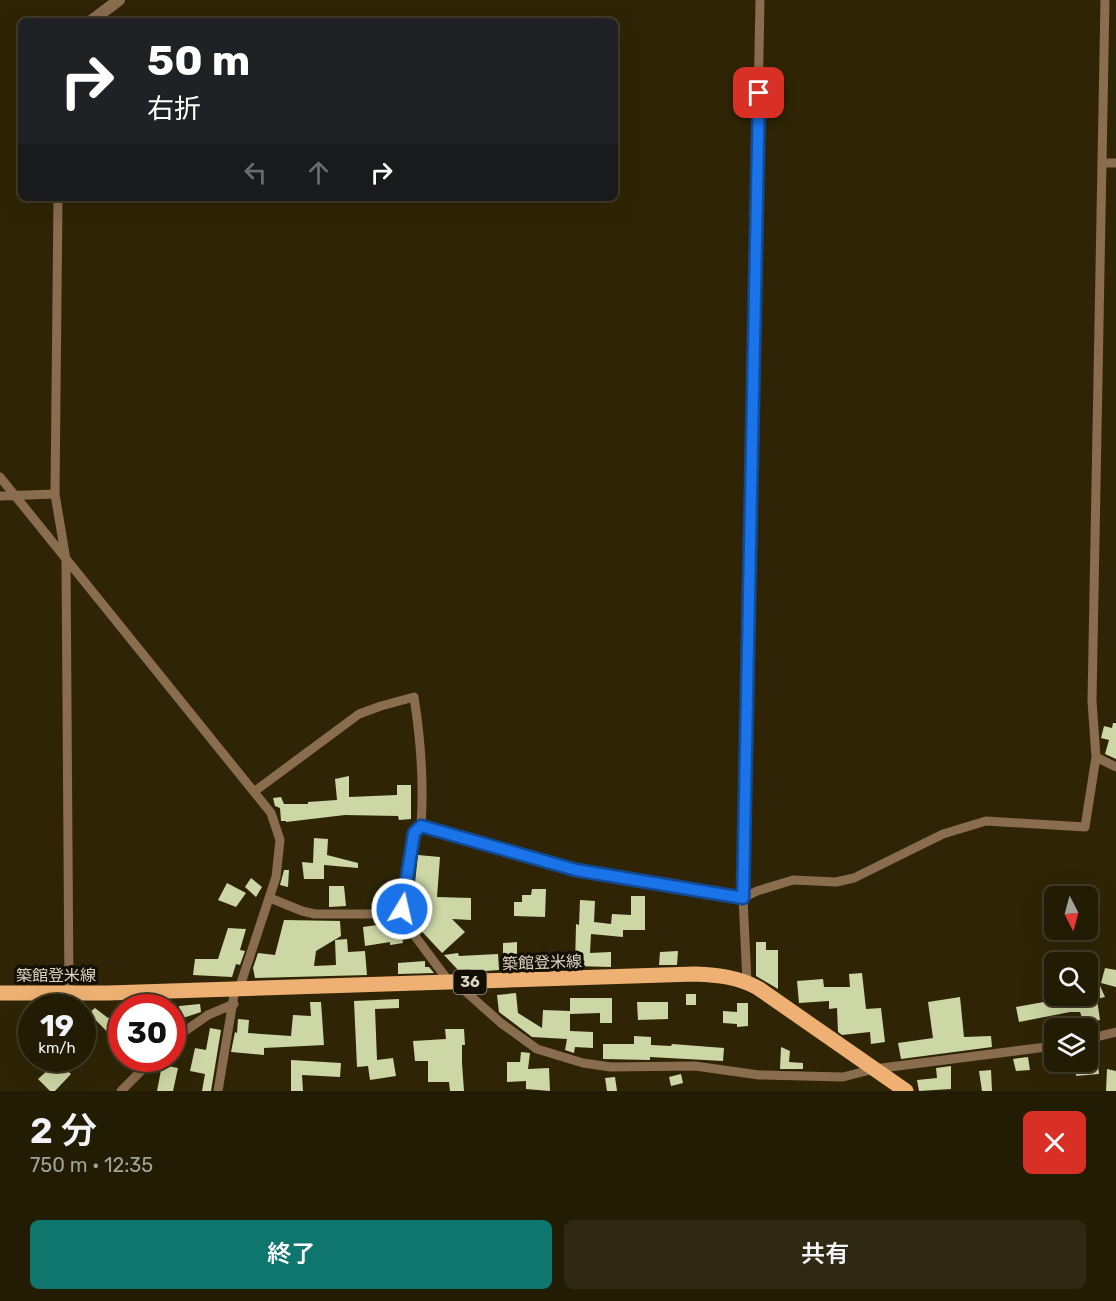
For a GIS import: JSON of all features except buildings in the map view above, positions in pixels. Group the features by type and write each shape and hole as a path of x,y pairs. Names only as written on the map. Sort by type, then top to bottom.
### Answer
{"main road":[{"name":"築館登米線","path":"0,993 236,994 695,974 723,976 747,982 775,999 906,1091"}],"street":[{"path":"95,18 119,0"},
{"path":"747,982 743,898 760,0"},
{"path":"421,826 576,870 743,898 793,880 836,882 854,878 944,834 986,821 1085,827 1096,757 1092,701 1105,0"},
{"path":"1102,163 1116,163"},
{"path":"58,201 55,494 66,560 69,992"},
{"path":"0,477 271,813 280,840 276,877 236,994 218,1091"},
{"path":"0,496 55,494"},
{"path":"255,791 359,714 414,697 424,784 421,826 414,833 400,916"},
{"path":"1096,757 1116,767"},
{"path":"270,898 315,914 392,914 400,916 453,983 520,1039 537,1049 583,1063 611,1067 668,1064 759,1075 843,1077 874,1069 1044,1047"},
{"path":"186,1030 236,994"},
{"path":"1098,1036 1116,1032"},
{"path":"121,1091 140,1072"}],"route":[{"path":"402,909 414,833 421,826 576,870 743,898 759,93"}]}
